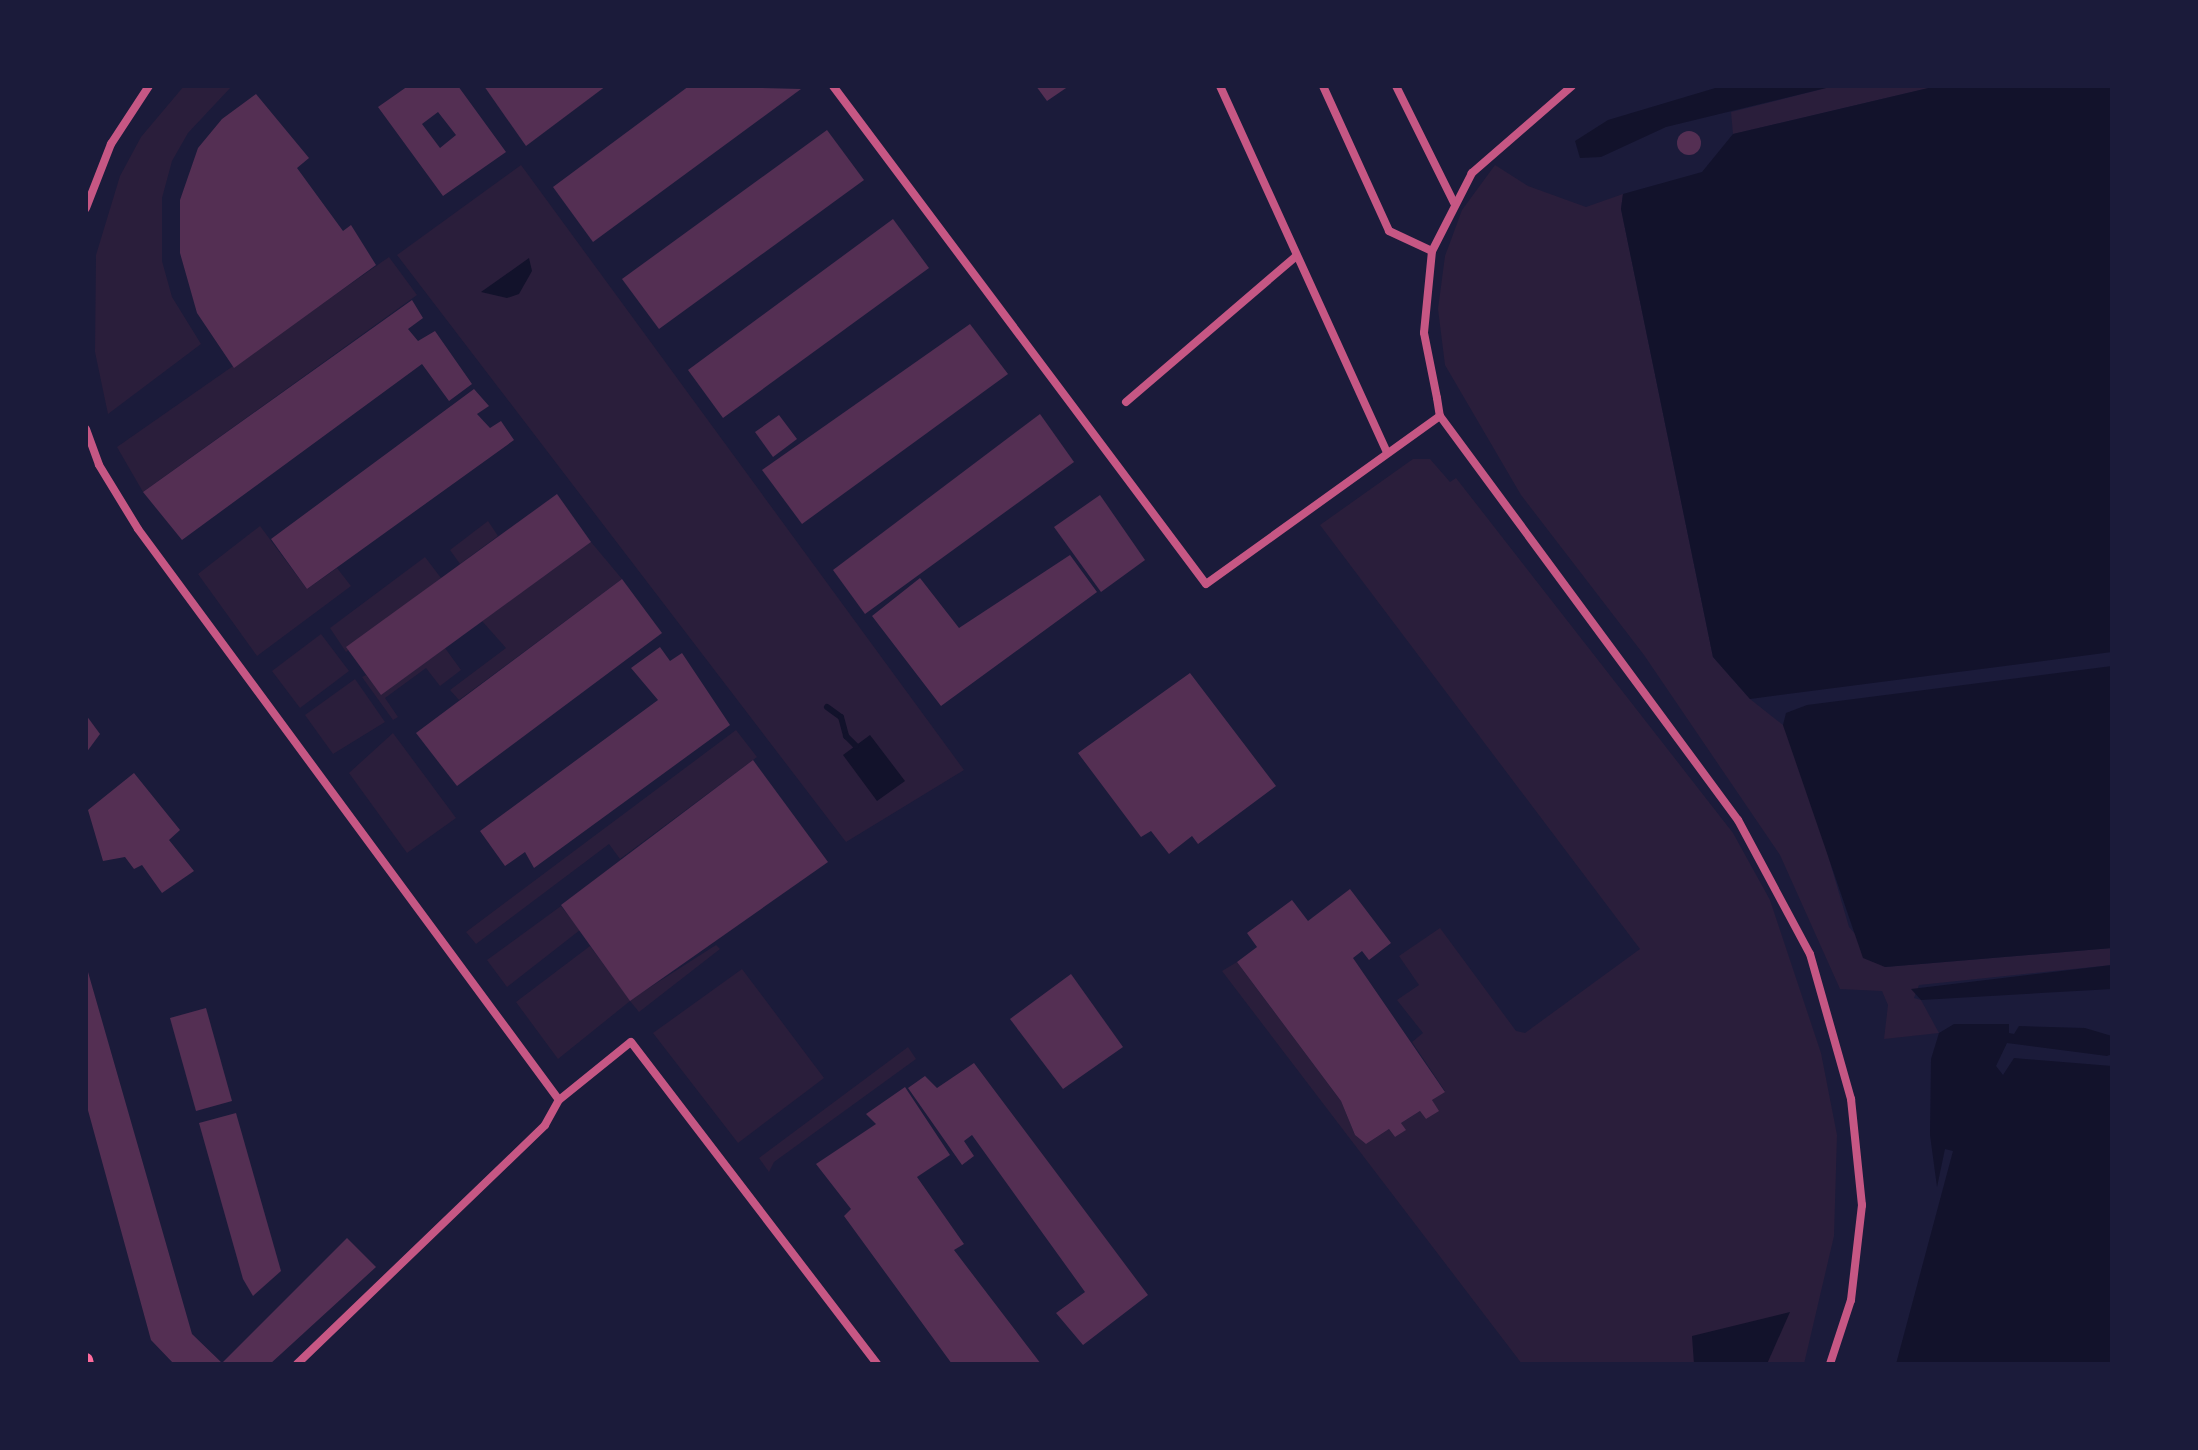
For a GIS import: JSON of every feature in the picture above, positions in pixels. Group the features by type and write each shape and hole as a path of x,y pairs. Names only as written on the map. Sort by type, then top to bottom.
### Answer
{"street":[{"path":"86,208 111,144 149,86"},
{"path":"833,86 1206,584 1386,451 1440,416"},
{"path":"1220,86 1295,257 1386,451"},
{"path":"1323,86 1389,231 1432,251"},
{"path":"1396,86 1454,203"},
{"path":"1572,86 1490,153 1454,203 1432,251 1424,333 1440,416 1738,820 1810,954 1851,1099 1862,1205 1851,1300 1830,1364"},
{"path":"1126,402 1295,257"},
{"path":"86,429 99,465 138,529 559,1100"},
{"path":"297,1364 545,1125 559,1100 631,1042 877,1364"}],"shaded area":[{"path":"184,86 232,86 188,133 172,161 162,198 162,261 172,297 201,344 108,414 95,352 96,255 120,176 141,137"},
{"path":"1722,86 1834,86 1666,127 1601,157 1580,158 1575,141 1608,120"},
{"path":"1834,86 1937,86 1733,134 1731,112"},
{"path":"1937,86 2112,86 2112,652 1750,699 1713,657 1621,209 1623,194 1702,172 1733,134"},
{"path":"521,165 964,770 846,842 397,255"},
{"path":"1495,165 1528,186 1586,207 1623,194 1621,209 1713,657 1750,699 1783,725 1808,787 1849,927 1885,967 2112,948 2112,965 1919,985 1914,998 1921,1000 1939,1033 1884,1039 1888,1005 1882,991 1840,989 1780,855 1644,655 1521,495 1445,365 1438,309 1445,256 1462,210"},
{"path":"389,257 417,295 143,492 117,447"},
{"path":"529,258 532,271 519,294 507,298 481,292"},
{"path":"1413,459 1430,459 1450,482 1456,478 1733,833 1770,900 1821,1053 1837,1135 1834,1236 1804,1364 1522,1364 1222,971 1237,962 1341,1101 1355,1135 1366,1144 1389,1129 1395,1137 1405,1130 1401,1123 1420,1111 1426,1119 1438,1111 1432,1100 1445,1091 1412,1042 1423,1033 1397,1000 1419,985 1399,956 1440,928 1516,1031 1525,1033 1640,949 1320,525"},
{"path":"488,521 498,536 460,564 450,550"},
{"path":"260,526 307,589 337,568 351,586 257,656 198,574"},
{"path":"591,542 622,579 459,700 450,690 506,648 482,621"},
{"path":"425,557 441,578 346,652 330,628"},
{"path":"321,634 349,671 300,708 272,671"},
{"path":"445,648 461,670 440,686 426,668 385,698 398,717 393,720 362,677 366,675 381,694"},
{"path":"2112,666 2112,948 1885,967 1863,958 1783,725 1786,713 1807,705"},
{"path":"355,679 385,722 333,754 305,715"},
{"path":"736,730 757,757 620,859 609,844 476,944 466,932"},
{"path":"393,733 456,818 407,853 349,773"},
{"path":"870,735 905,781 877,801 843,755"},
{"path":"561,906 580,930 507,987 487,960"},
{"path":"716,945 720,949 639,1012 630,1001 558,1059 516,1002 590,946 630,1000"},
{"path":"2112,965 2112,989 1921,1000 1911,989"},
{"path":"742,969 824,1078 738,1143 653,1033"},
{"path":"1954,1024 2009,1024 2009,1033 2014,1034 2019,1026 2085,1028 2112,1036 2112,1054 2107,1056 2007,1043 1996,1066 2003,1075 2014,1058 2112,1066 2112,1364 1896,1364 1953,1151 1945,1149 1937,1187 1930,1135 1931,1059 1939,1033"},
{"path":"908,1047 916,1059 774,1162 769,1172 759,1158"},
{"path":"1790,1312 1767,1364 1694,1364 1692,1336"}],"building":[{"path":"408,86 458,86 506,152 443,196 378,107","holes":["438,112 456,135 440,148 422,124"]},
{"path":"484,86 606,86 526,146"},
{"path":"689,86 801,89 593,242 553,187"},
{"path":"1036,86 1069,86 1047,101"},
{"path":"256,94 309,158 297,168 343,231 351,225 376,265 234,368 197,313 180,253 180,200 198,148 222,119"},
{"path":"827,130 864,180 659,329 622,279"},
{"path":"1689,131 1700,138 1701,143 1694,154 1689,155 1678,148 1677,143 1684,132"},
{"path":"893,219 929,268 723,418 688,370"},
{"path":"412,300 423,318 408,329 418,341 435,331 472,384 449,401 422,364 182,540 143,492"},
{"path":"970,324 1008,374 802,524 762,470"},
{"path":"474,389 489,406 477,414 490,428 501,421 514,440 307,589 271,539"},
{"path":"1040,414 1074,462 865,614 833,570"},
{"path":"779,415 797,439 773,457 755,432"},
{"path":"557,494 591,542 381,695 346,647"},
{"path":"1100,495 1145,560 1101,592 1054,527"},
{"path":"1070,555 1097,592 941,706 872,616 920,578 959,628"},
{"path":"622,579 662,633 457,786 416,733"},
{"path":"660,647 670,661 682,653 730,725 534,868 525,852 505,866 480,831 658,700 631,668"},
{"path":"1190,673 1276,786 1198,844 1192,836 1169,854 1151,831 1141,837 1078,753"},
{"path":"86,715 100,734 86,753"},
{"path":"753,760 828,862 630,1001 561,905"},
{"path":"134,773 180,830 169,840 194,871 162,893 142,865 134,869 125,857 103,861 88,810"},
{"path":"1350,889 1391,943 1369,960 1362,951 1353,958 1445,1092 1432,1100 1439,1111 1426,1119 1420,1111 1401,1123 1406,1130 1395,1137 1389,1129 1366,1144 1355,1135 1341,1101 1237,962 1257,947 1247,933 1292,900 1308,921"},
{"path":"86,965 192,1334 222,1363 347,1238 376,1267 270,1364 174,1364 151,1340 86,1103"},
{"path":"1071,974 1123,1047 1063,1089 1010,1019"},
{"path":"206,1008 232,1101 196,1111 170,1018"},
{"path":"974,1063 1148,1295 1083,1345 1056,1313 1085,1292 972,1135 964,1141 974,1156 962,1165 908,1088 925,1076 937,1088"},
{"path":"905,1087 950,1155 917,1177 964,1244 954,1250 1041,1364 952,1364 844,1216 851,1209 816,1164 876,1124 866,1114"},
{"path":"236,1113 281,1271 253,1296 243,1279 199,1123"}],"waterway":[{"path":"827,707 841,717 846,736 856,746"}]}
